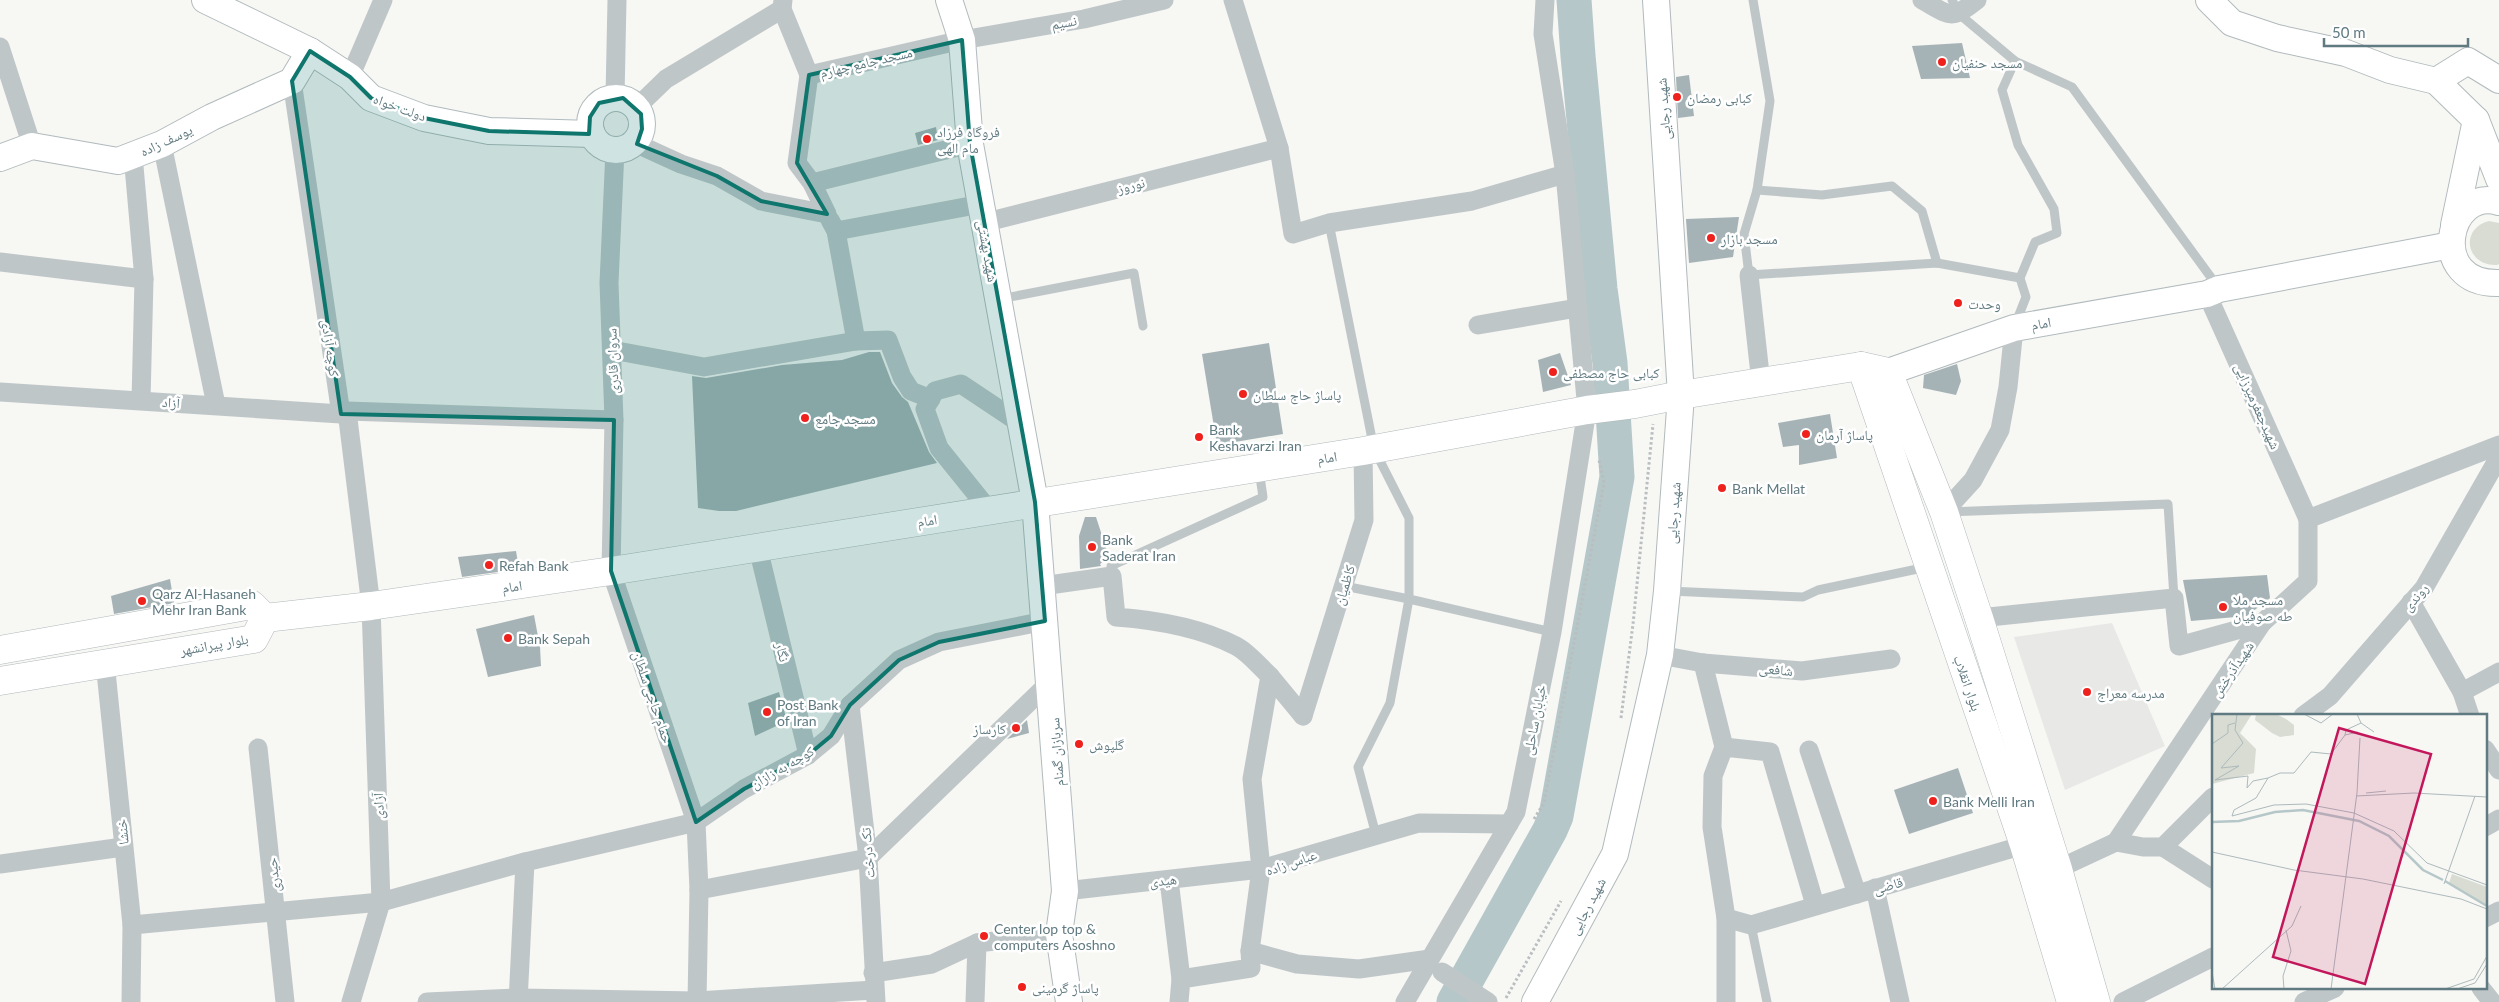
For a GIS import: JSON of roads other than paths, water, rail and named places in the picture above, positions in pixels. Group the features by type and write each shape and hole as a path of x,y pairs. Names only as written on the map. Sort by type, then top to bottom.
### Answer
{"main road":[{"path":"1657,400 1861,366 1888,372 1944,512 1979,618 2058,869 2096,1002"},
{"name":"بلوار انقلاب","path":"1861,366 2024,845 2071,1002"},
{"name":"امام","path":"265,618 371,606 611,572 1368,450 1587,410 1657,400"},
{"path":"0,650 252,605 265,618"},
{"name":"بلوار پیرانشهر","path":"0,681 105,662 254,639 265,618"}],"street":[{"name":"دولت خواه","path":"205,0 310,51 350,77 371,98 424,118 489,131 592,134"},
{"path":"350,77 383,0"},
{"path":"617,0 626,102 642,122 639,136 625,147"},
{"name":"شهید بهشتی","path":"949,0 962,40 970,144 997,299 1036,502"},
{"path":"1084,19 1086,0"},
{"name":"نسیم","path":"962,40 1084,19 1164,0"},
{"path":"1233,0 1279,148 1293,234 1329,224 1472,200 1565,174"},
{"name":"خیابان ساحلی","path":"1404,1002 1436,966 1516,812 1552,632 1587,410 1565,174 1543,34 1545,0"},
{"name":"شهید رجایی","path":"1535,1002 1615,854 1660,655 1667,591 1657,400 1656,0"},
{"path":"1922,0 1949,15 1955,7 1977,0"},
{"path":"2209,0 2232,23 2277,38 2346,53 2390,70 2436,81 2476,120 2499,180"},
{"path":"782,5 666,79 626,102 600,103 590,117 592,134 600,146 625,147 717,176 761,201 827,214"},
{"name":"مسجد جامع چهارم","path":"782,5 809,75 962,40"},
{"path":"0,48 32,146 0,158"},
{"path":"292,81 310,51"},
{"path":"2436,81 2468,60 2499,80"},
{"path":"809,75 797,162 812,183 836,231 856,341"},
{"name":"یوسف زاده","path":"32,146 118,161 162,144 212,117 292,81"},
{"name":"کوچه آزادی","path":"292,81 344,412 371,606"},
{"path":"2476,120 2452,235 2458,265 2499,299"},
{"path":"162,144 216,405"},
{"path":"812,183 970,144"},
{"name":"سروان قادری","path":"611,572 614,420 609,283 625,147"},
{"name":"نوروز","path":"836,231 982,214 1279,148"},
{"path":"133,155 144,279 141,400"},
{"path":"2452,235 2470,207 2481,202 2499,202"},
{"name":"امام","path":"1888,372 2014,328 2213,291 2452,235"},
{"path":"0,262 144,279"},
{"path":"1749,275 1761,383"},
{"path":"2474,279 2486,283 2499,283"},
{"name":"شهیدجعفرمیرزایی","path":"2213,291 2308,519"},
{"path":"1478,325 1577,308"},
{"path":"1944,512 1973,480 2000,430 2008,387 2014,328"},
{"path":"612,350 704,367 856,341 888,340 902,377 910,391 930,399"},
{"path":"989,510 939,448 925,409 935,391 961,384 1021,424"},
{"name":"آزاد","path":"0,392 344,412 614,420"},
{"path":"2308,519 2499,444"},
{"name":"کاظمیان","path":"1270,676 1304,716 1364,520 1368,450"},
{"name":"روندی","path":"2307,714 2330,696 2424,588 2499,457"},
{"name":"سربازان گمنام","path":"1036,502 1051,681 1065,890 1059,934 1069,1002"},
{"name":"شهیدآذرخش","path":"2116,842 2262,623 2308,581 2308,519"},
{"name":"نگار","path":"758,548 808,755"},
{"name":"حمام حاجی سلطان","path":"611,572 696,822 699,890 698,1002"},
{"path":"1042,586 1112,576 1116,617 1153,620 1188,628 1237,646 1270,676 1252,779 1261,869"},
{"path":"1979,618 2174,598 2179,646 2262,623"},
{"path":"2411,602 2462,692 2469,714"},
{"name":"آزادی","path":"351,1002 381,902 371,606"},
{"name":"کوچه به زازان","path":"696,822 744,789 808,755 831,736 850,705 899,660 939,642 1045,621"},
{"name":"شافعی","path":"1660,655 1703,663 1802,671 1891,659"},
{"name":"خنشا","path":"105,662 132,925 132,1002"},
{"path":"1703,663 1724,747 1713,776 1712,827 1726,918 1726,1002"},
{"path":"2462,692 2499,672"},
{"path":"699,890 868,858 1051,681"},
{"name":"تک درخت","path":"850,705 868,858 875,988"},
{"path":"1724,747 1770,752 1815,905"},
{"name":"حیدری","path":"258,748 285,1002"},
{"path":"1809,750 1857,894"},
{"path":"2486,750 2499,770"},
{"path":"2163,847 2212,798"},
{"path":"2486,826 2499,819"},
{"path":"132,925 277,914 381,902 525,862 696,822"},
{"name":"عباس زاده","path":"1181,979 1251,968 1250,951 1261,869 1419,823 1509,824"},
{"path":"2058,869 2116,842 2144,848 2163,847 2212,878"},
{"name":"قاضی","path":"1751,925 2024,845"},
{"path":"0,864 123,847"},
{"path":"518,1000 525,862"},
{"name":"هیدی","path":"1065,890 1261,869"},
{"path":"1169,880 1181,979 1179,1002"},
{"path":"1876,888 1900,1002"},
{"path":"2486,918 2499,911"},
{"path":"1726,918 1751,925"},
{"path":"427,1002 518,1000 698,1002 875,988 977,943 1059,934"},
{"path":"975,1002 977,943"},
{"path":"1250,951 1297,964 1359,969 1436,966 1488,1002"},
{"path":"2122,1002 2212,957"},
{"path":"2304,1002 2331,990"},
{"path":"2483,990 2492,1002"}],"lane":[{"path":"1753,0 1770,101 1758,190 1744,234 1749,275 1937,263 2020,278"},
{"path":"1955,7 2015,61 2072,86 2213,291"},
{"path":"2014,328 2026,297 2020,278 2035,242 2058,233 2054,209 2018,146 2002,90 2015,61"},
{"path":"1758,190 1822,195 1892,186 1922,211 1937,263"},
{"path":"1329,224 1368,450 1409,518 1409,599 1390,703 1358,767 1376,835"},
{"path":"997,299 1134,273 1143,326"},
{"path":"1112,576 1111,566 1263,497 1259,467"},
{"path":"1944,512 2168,504 2174,598"},
{"path":"1667,591 1803,597 1818,590 1928,566"},
{"path":"1344,586 1552,632"},
{"path":"1751,925 1767,1002"}],"waterway":[{"path":"1454,1002 1556,816 1617,477 1610,363 1600,289 1574,0"}],"place":[{"name":"مسجد حنفیان","path":"1942,62"},
{"name":"کبابی رمضان","path":"1677,97"},
{"name":"فروگاه فرزاد مام الهی","path":"927,139"},
{"name":"مسجد بازار","path":"1711,238"},
{"name":"وحدت","path":"1958,303"},
{"name":"کبابی حاج مصطفی","path":"1553,372"},
{"name":"پاساژ حاج سلطان","path":"1243,394"},
{"name":"مسجد جامع","path":"805,418"},
{"name":"پاساژ آرمان","path":"1806,434"},
{"name":"Bank Keshavarzi Iran","path":"1199,437"},
{"name":"Bank Mellat","path":"1722,488"},
{"name":"Bank Saderat Iran","path":"1092,547"},
{"name":"Refah Bank","path":"489,565"},
{"name":"Qarz Al-Hasaneh Mehr Iran Bank","path":"142,601"},
{"name":"مسجد ملا طه صوفیان","path":"2223,607"},
{"name":"Bank Sepah","path":"508,638"},
{"name":"مدرسه معراج","path":"2087,692"},
{"name":"Post Bank of Iran","path":"767,712"},
{"name":"کارساز","path":"1016,728"},
{"name":"گلپوش","path":"1079,744"},
{"name":"Bank Melli Iran","path":"1933,801"},
{"name":"Center lop top & computers Asoshno","path":"984,936"},
{"name":"پاساژ گرمینی","path":"1022,987"}]}
